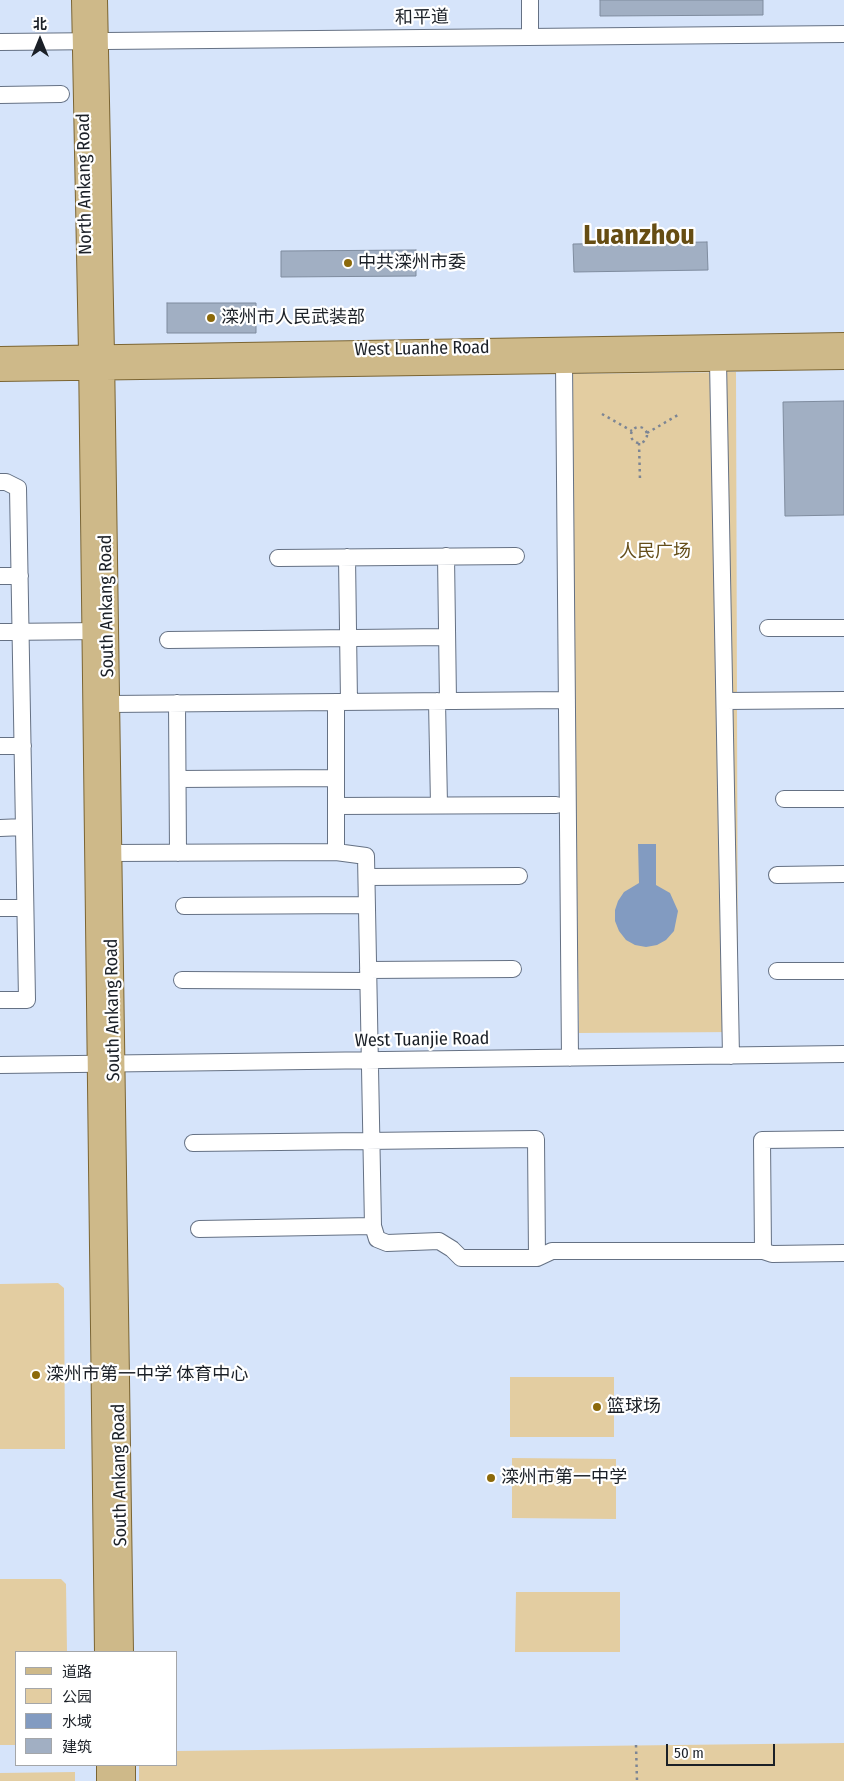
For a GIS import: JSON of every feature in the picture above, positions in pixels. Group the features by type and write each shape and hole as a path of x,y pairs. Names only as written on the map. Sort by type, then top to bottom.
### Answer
{"main road":[{"name":"North Ankang Road","path":"82,0 90,41 96,361"},
{"name":"North Ankang Road","path":"90,41 97,0"},
{"name":"West Luanhe Road","path":"0,371 96,361 844,343"},
{"name":"West Luanhe Road","path":"0,357 96,361 564,363 844,360"},
{"name":"South Ankang Road","path":"96,361 105,1064 105,1651"},
{"name":"South Ankang Road","path":"99,631 110,704 111,854 105,1064 123,1651"},
{"path":"107,1766 107,1781"},
{"path":"125,1766 125,1781"}],"street":[{"path":"530,0 530,37"},
{"name":"和平道","path":"0,42 844,34"},
{"path":"0,95 61,94"},
{"path":"718,361 731,1056"},
{"path":"564,363 570,1058"},
{"path":"0,482 6,482 18,488 27,1000 0,1000"},
{"path":"439,805 442,701 447,637 446,556"},
{"path":"278,558 516,556"},
{"path":"336,852 336,778 348,638 347,557"},
{"path":"0,576 20,576"},
{"path":"768,628 844,628"},
{"path":"0,632 99,631"},
{"path":"168,640 447,637"},
{"path":"110,704 567,700"},
{"path":"725,701 844,700"},
{"path":"177,703 178,853"},
{"path":"0,746 23,746"},
{"path":"178,779 336,778"},
{"path":"784,799 844,799"},
{"path":"336,806 556,805"},
{"path":"0,828 24,828"},
{"path":"111,854 336,852 366,856 369,1061 373,1141 373,1226 377,1239 387,1243 439,1241 452,1249 461,1258 537,1258 552,1251 763,1250 772,1254 844,1253"},
{"path":"777,875 844,874"},
{"path":"367,877 519,876"},
{"path":"184,906 367,905"},
{"path":"0,908 25,908"},
{"path":"182,980 368,976 513,970"},
{"path":"777,971 844,971"},
{"name":"West Tuanjie Road","path":"0,1065 844,1054"},
{"path":"193,1144 536,1139 537,1258"},
{"path":"763,1250 762,1140 844,1139"},
{"path":"199,1229 373,1226"}],"path":[{"path":"602,414 632,431"},
{"path":"647,433 678,415"},
{"path":"639,443 632,439 632,431 635,427 641,426 647,433"},
{"path":"639,443 646,439 647,433"},
{"path":"639,443 640,480"},
{"path":"636,1745 637,1781"}],"green space":[{"name":"人民广场","path":"736,372 738,1032 579,1033 570,374"},
{"path":"58,1283 64,1288 65,1449 0,1449 0,1284"},
{"path":"510,1377 614,1377 614,1437 510,1437"},
{"path":"512,1458 616,1459 616,1519 512,1518"},
{"path":"0,1579 61,1579 66,1584 67,1651 15,1651 15,1745 0,1745"},
{"path":"516,1592 620,1592 620,1652 515,1652"},
{"path":"844,1743 844,1781 139,1781 139,1766 178,1766 178,1751"},
{"path":"75,1772 75,1781 0,1781 0,1773"}],"water":[{"path":"638,844 656,844 656,885 670,893 678,911 674,931 666,940 657,945 646,947 635,945 626,940 619,931 615,921 615,910 618,901 624,892 639,883"}],"building":[{"path":"600,0 763,0 763,15 600,16"},
{"path":"707,242 708,270 574,272 573,244"},
{"name":"中共滦州市委","path":"416,250 416,276 281,277 281,251"},
{"name":"滦州市人民武装部","path":"167,303 256,303 256,333 167,333"},
{"path":"844,401 844,515 785,516 783,402"}],"place":[{"name":"中共滦州市委","path":"348,263"},
{"name":"滦州市人民武装部","path":"211,318"},
{"name":"滦州市第一中学 体育中心","path":"36,1375"},
{"name":"篮球场","path":"597,1407"},
{"name":"滦州市第一中学","path":"491,1478"}],"district":[{"name":"Luanzhou","path":"639,236"}]}
